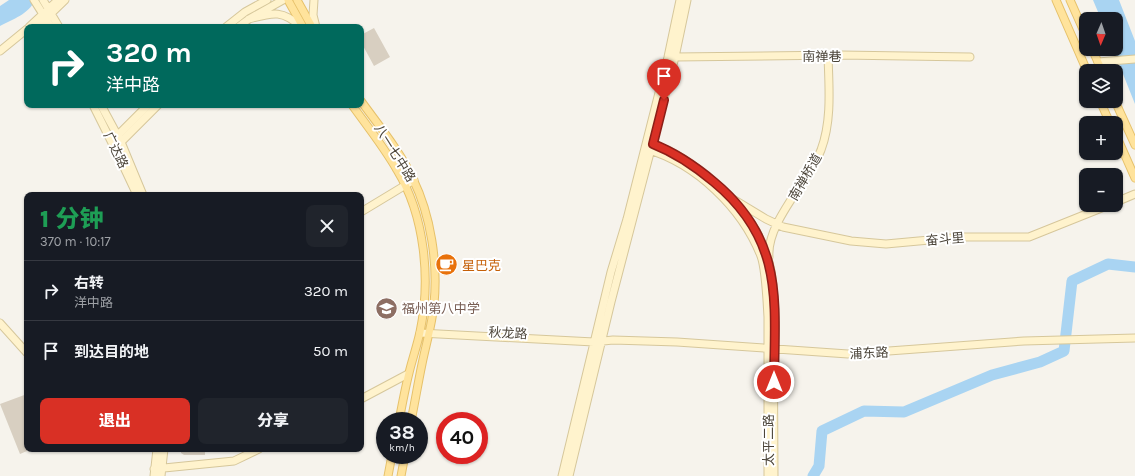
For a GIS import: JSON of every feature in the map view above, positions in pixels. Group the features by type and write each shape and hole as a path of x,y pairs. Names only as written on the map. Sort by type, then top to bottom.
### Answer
{"main road":[{"path":"288,0 300,24"},
{"path":"297,0 310,24"},
{"path":"1056,0 1084,64"},
{"path":"1070,0 1079,20"},
{"path":"1095,56 1098,62"},
{"name":"八一七中路","path":"364,104 406,165 414,180 427,219 433,255 434,291 430,331 413,412"},
{"name":"八一七中路","path":"354,108 397,170 405,185 417,220 422,245 425,287 420,330 408,374 401,412"},
{"path":"1118,108 1135,145"},
{"path":"1123,151 1135,178"},
{"path":"388,476 390,464"},
{"path":"401,476 403,464"}],"street":[{"path":"34,0 56,24"},
{"path":"43,0 50,24"},
{"path":"40,24 58,0"},
{"path":"33,24 65,0"},
{"path":"230,24 259,0"},
{"path":"245,12 267,0"},
{"path":"242,24 283,0"},
{"path":"314,0 316,24"},
{"path":"562,476 648,146 680,0"},
{"path":"648,146 675,57 687,0"},
{"path":"249,19 271,13 277,13 290,18 298,24"},
{"path":"0,51 24,31"},
{"path":"0,57 24,37"},
{"name":"南禅桥道","path":"769,262 769,248 777,225 814,165 824,141 828,110 828,56"},
{"name":"南禅巷","path":"675,57 970,57"},
{"path":"1098,62 1135,59"},
{"name":"广达路","path":"95,108 116,142 141,192"},
{"name":"广达路","path":"102,108 136,192"},
{"path":"116,142 145,108"},
{"path":"116,142 155,108"},
{"name":"太平二路","path":"648,146 670,151 687,160 733,199 754,226 769,262 774,287 768,476"},
{"name":"太平二路","path":"648,146 681,164 708,185 731,207 750,233 762,258 767,295 771,350 774,476"},
{"path":"364,210 414,180"},
{"path":"1123,199 1135,194"},
{"name":"奋斗里","path":"733,199 777,225 828,237 879,244 896,244 962,237 1026,237 1037,235 1092,212"},
{"path":"0,323 24,350"},
{"name":"秋龙路","path":"420,330 597,340"},
{"name":"浦东路","path":"597,340 699,343 771,350 860,354 1009,342 1135,338"},
{"path":"569,476 597,340"},
{"path":"364,397 408,374"},
{"path":"157,452 158,472"},
{"path":"158,472 163,452"},
{"path":"158,472 234,461 253,452"}],"water":[{"path":"9,0 35,0 25,13 0,26 0,6"},
{"path":"1093,0 1119,0 1135,41 1135,104 1123,74 1123,64 1119,64 1116,56 1123,56 1123,12 1098,12"}],"building":[{"path":"374,28 390,57 374,66 364,48 364,33"},
{"path":"24,395 25,452 20,454 0,404"},
{"path":"205,452 205,455 184,455 181,453"}],"waterway":[{"path":"813,476 819,466 822,431 864,411 904,412 992,375 1040,362 1064,351 1072,281 1108,264 1135,267"}],"place":[{"name":"星巴克","path":"447,265"},
{"name":"福州第八中学","path":"386,308"}],"route":[{"path":"664,100 653,144 687,160 708,176 733,199 751,222 765,250 774,287 774,382"}]}
